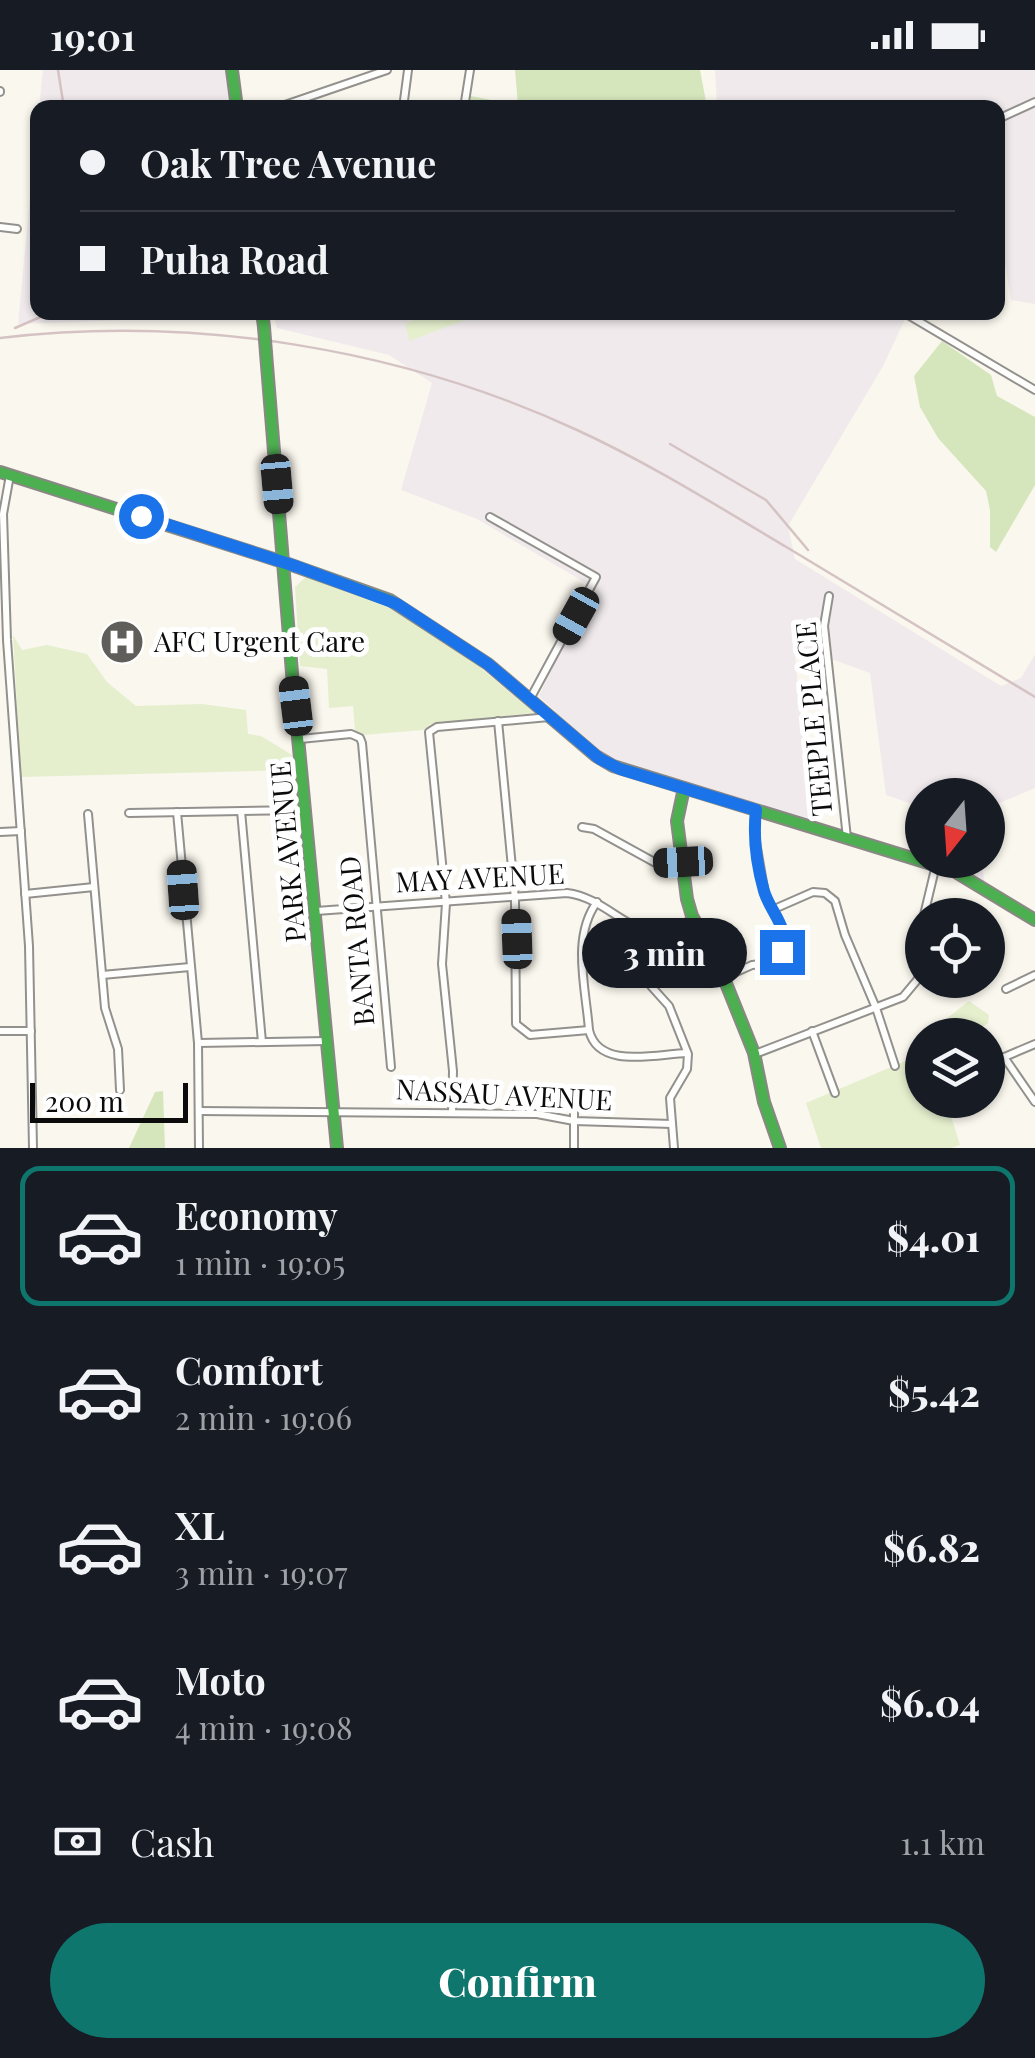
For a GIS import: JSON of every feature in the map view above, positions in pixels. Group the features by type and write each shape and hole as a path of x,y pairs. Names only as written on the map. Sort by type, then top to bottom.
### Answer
{"street":[{"path":"232,70 236,100"},
{"path":"299,100 387,70"},
{"path":"404,100 408,70"},
{"path":"465,100 470,70"},
{"path":"1005,115 1035,102"},
{"path":"0,227 17,229"},
{"name":"PARK AVENUE","path":"263,320 337,1148"},
{"path":"917,320 1035,390"},
{"path":"33,1148 25,894 4,640 5,473 284,562 397,604 476,655 606,762 905,856"},
{"path":"490,517 596,577 530,699"},
{"name":"TEEPLE PLACE","path":"829,596 824,626 847,838"},
{"path":"452,1113 442,964 446,903 428,740 432,728 550,716"},
{"path":"498,721 515,899 515,1018 519,1029 530,1035 589,1030"},
{"name":"BANTA ROAD","path":"300,739 351,734 360,738 390,1067"},
{"path":"684,788 677,821 693,918 724,978 754,1054 764,1102 780,1148"},
{"path":"129,813 306,810"},
{"path":"724,978 752,965 771,963 785,944 785,934 765,894 755,836 756,810"},
{"path":"241,811 262,1042"},
{"path":"177,812 198,1043 199,1148"},
{"path":"88,814 107,1018 118,1050 120,1090"},
{"path":"582,827 594,829 654,862 683,862"},
{"path":"0,832 21,831"},
{"path":"968,878 1035,920"},
{"path":"25,894 94,887"},
{"path":"772,910 813,892 825,893 835,900 844,935 896,1066"},
{"name":"MAY AVENUE","path":"316,911 566,893 597,902 630,926 645,931"},
{"path":"597,902 586,921 582,940 589,1030 596,1047 612,1056 687,1053"},
{"path":"674,1148 670,1098 687,1069 687,1053 668,1006 651,986 643,965 645,931 668,931 693,918"},
{"path":"102,974 190,967"},
{"path":"1006,989 1035,974"},
{"path":"754,1054 905,996"},
{"path":"0,1031 31,1031"},
{"path":"812,1032 836,1093"},
{"path":"198,1043 328,1041"},
{"path":"1005,1057 1035,1044"},
{"path":"1005,1058 1035,1102"},
{"path":"574,1091 574,1148"},
{"name":"NASSAU AVENUE","path":"199,1111 537,1114 574,1121 672,1124"}],"shaded area":[{"path":"43,70 232,70 236,100 40,100"},
{"path":"715,70 1035,70 1035,304 1011,300 1005,262 1005,100 717,100"},
{"path":"30,197 30,320 124,320 18,324"},
{"path":"275,320 414,320 405,323 409,340 465,320 905,320 883,366 788,526 795,559 1001,686 1021,678 1035,654 1035,788 1005,801 1005,778 905,778 905,802 886,795 870,673 812,652 795,654 811,825 609,762 539,696 591,586 477,519 401,490 432,383 389,355 277,328"}],"green space":[{"path":"515,70 700,70 706,100 518,100"},
{"path":"465,95 492,100 465,100"},
{"path":"414,320 465,320 409,341 405,323"},
{"path":"942,341 991,375 997,396 1035,417 1035,485 996,552 990,547 986,491 938,438 920,407 914,376"},
{"path":"306,577 386,603 477,665 534,713 431,724 423,730 363,735 355,732 353,706 329,708 327,669 300,666 295,587"},
{"path":"13,635 22,650 47,645 87,654 107,682 136,706 202,704 246,710 248,734 261,736 292,755 293,770 21,777"},
{"path":"969,1001 989,1015 989,1018 948,1018"},
{"path":"905,1061 905,1118 952,1118 960,1145 821,1148 806,1103"},
{"path":"163,1091 165,1148 129,1148 155,1092"}],"railway":[{"path":"58,70 63,100"},
{"path":"15,328 34,320"},
{"path":"0,338 73,332 221,335 368,359 509,402 577,430 658,471 1035,697"},
{"path":"670,444 766,500 808,550"}],"traffic: fast":[{"path":"232,70 236,100"},
{"path":"263,320 264,327"},
{"path":"264,327 266,353"},
{"path":"266,353 337,1148"},
{"path":"0,472 390,600 488,664 613,766 954,871 1035,920"},
{"path":"684,788 677,821 687,899 754,1053 764,1102 780,1148"}],"place":[{"name":"AFC Urgent Care","path":"122,642"}],"route":[{"path":"141,516 382,596 488,664 600,759 620,769 756,810 755,836 765,894 785,934 782,952"}]}
